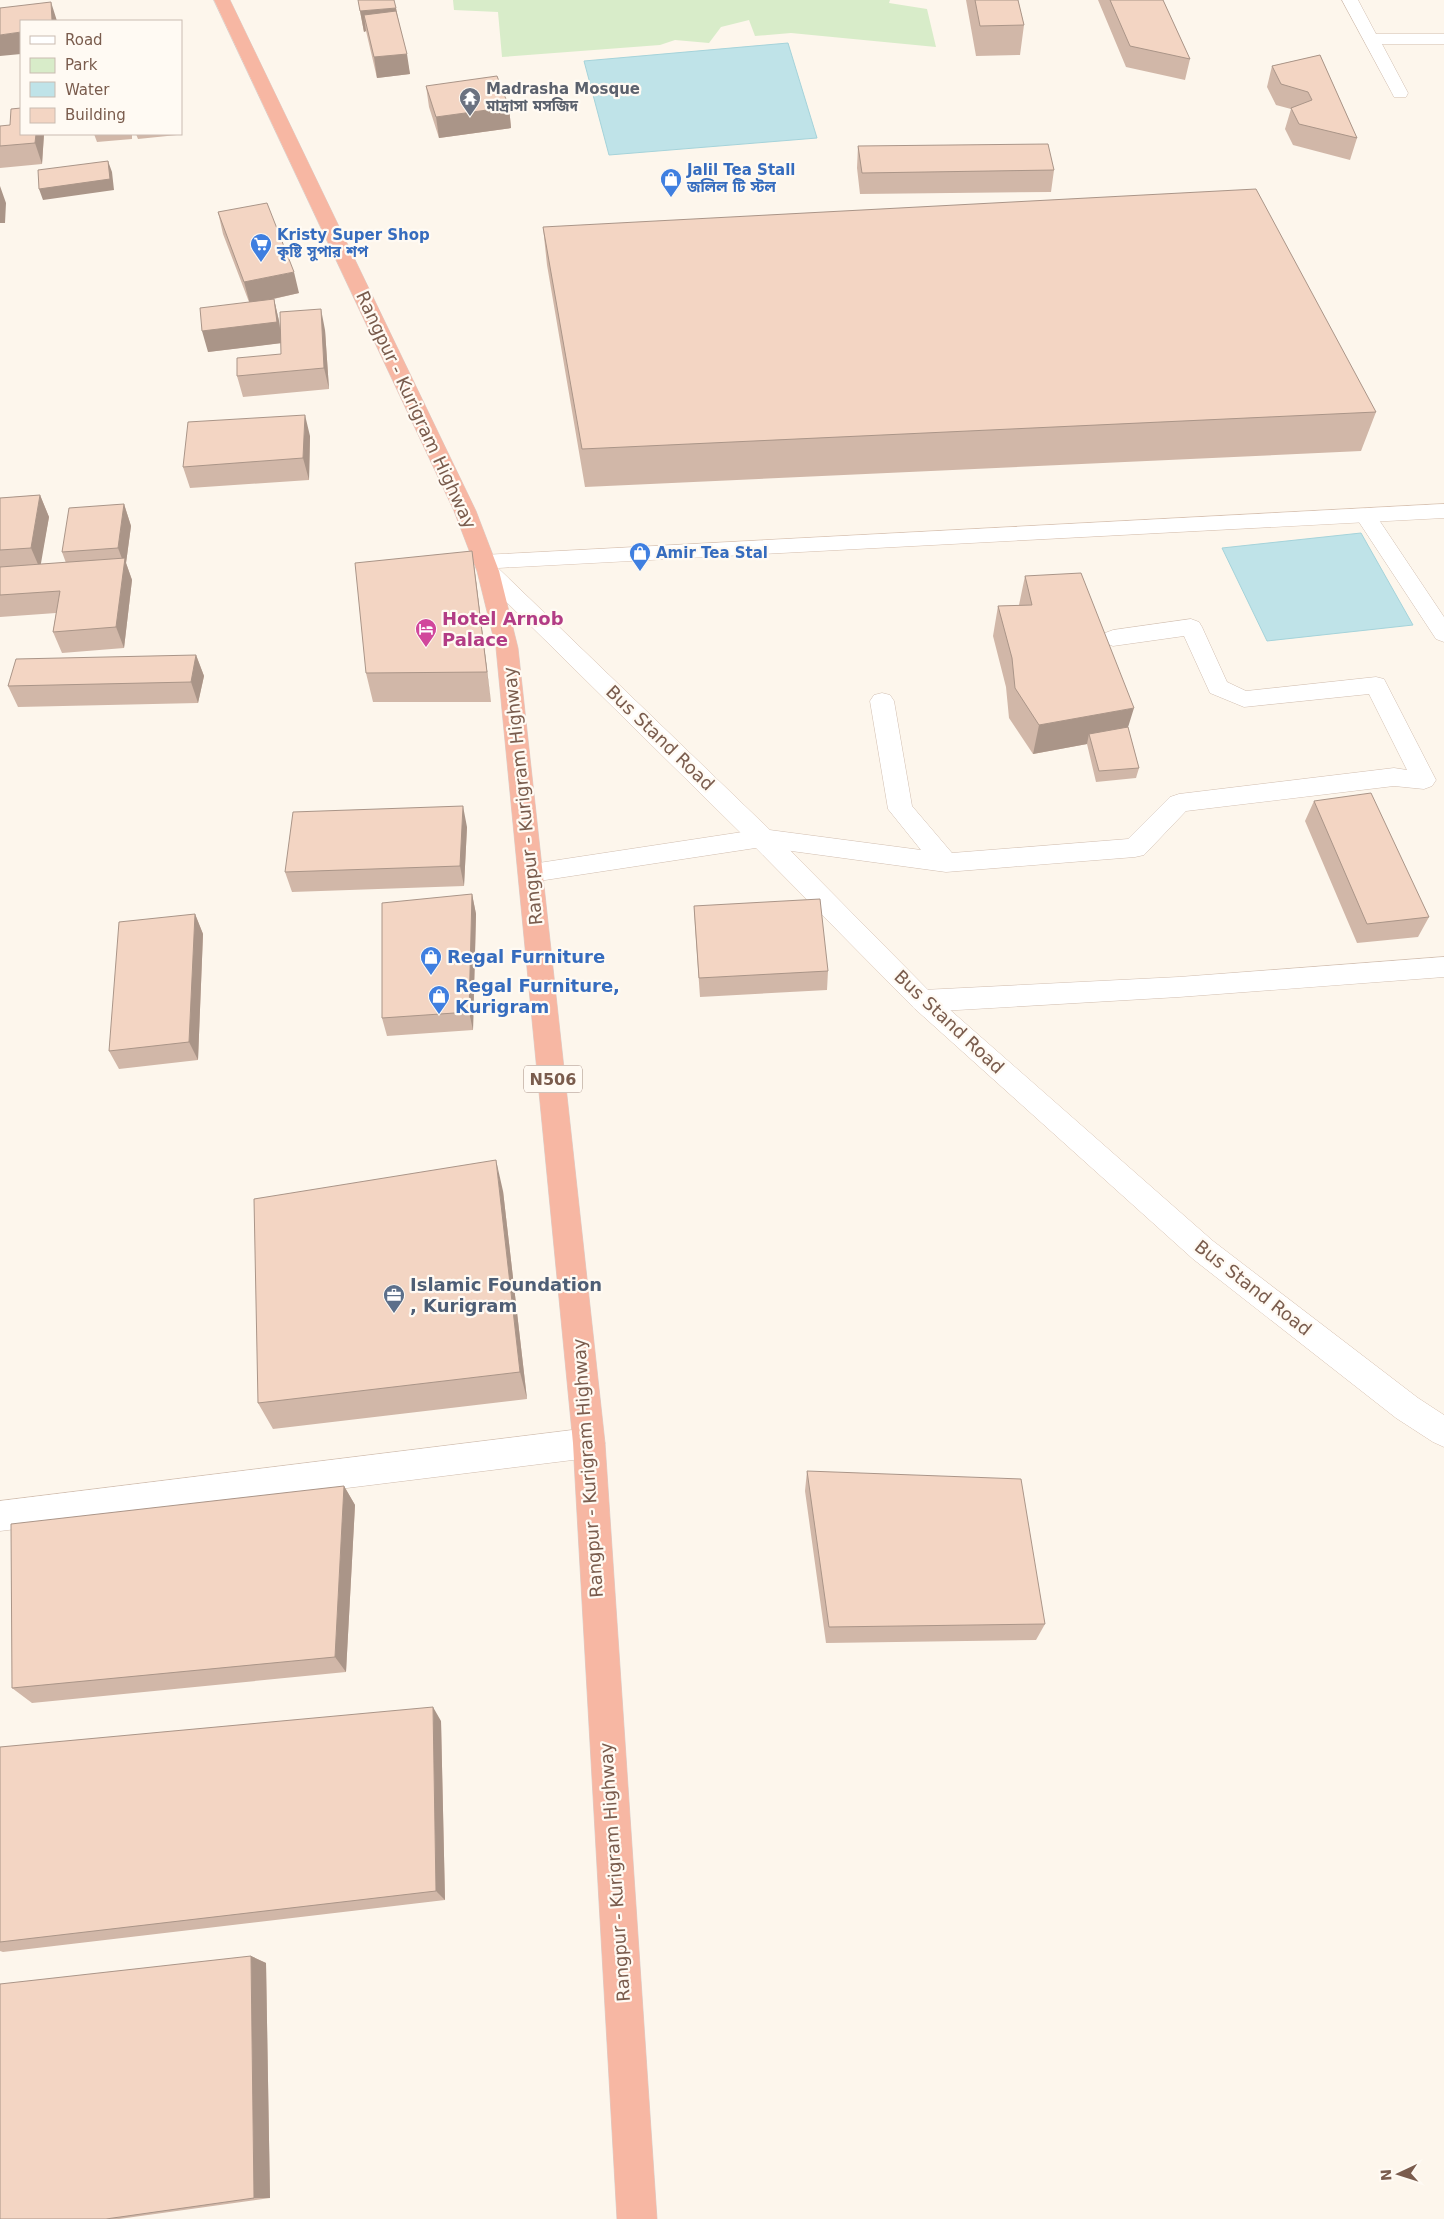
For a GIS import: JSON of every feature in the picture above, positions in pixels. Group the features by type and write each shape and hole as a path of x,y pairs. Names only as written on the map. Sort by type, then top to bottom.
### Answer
{"highway":[{"name":"Rangpur - Kurigram Highway","path":"222,0 461,502 486,566 507,648 532,873 589,1443 637,2219"}],"street":[{"path":"1351,2 1400,93"},
{"path":"1367,33 1444,39"},
{"path":"486,566 1444,511"},
{"path":"1366,516 1444,634"},
{"name":"Bus Stand Road","path":"486,566 762,838 923,1001 1203,1250 1407,1408 1444,1432"},
{"path":"532,873 762,838 946,863 1135,848 1179,803 1394,777 1424,780 1376,685 1244,699 1218,687 1191,627 1113,638"},
{"path":"882,700 900,810 946,863"},
{"path":"923,1001 1179,987 1444,967"},
{"path":"0,1516 589,1443"}],"green space":[{"path":"453,0 890,0 889,3 927,9 936,47 791,33 755,36 749,20 721,27 709,43 675,40 660,45 502,57 498,12 454,10"}],"water":[{"path":"788,43 817,138 609,155 584,61"},
{"path":"1361,533 1413,625 1267,641 1222,548"}],"building":[{"path":"358,0 394,0 396,8 360,11"},
{"path":"975,0 1018,0 1024,25 980,26"},
{"path":"1110,0 1163,0 1190,59 1130,46"},
{"path":"51,2 52,20 20,20 20,32 0,35 0,8"},
{"path":"396,11 407,54 374,57 364,15"},
{"path":"1320,55 1357,138 1299,124 1291,108 1312,100 1308,92 1281,84 1272,66"},
{"path":"497,76 509,107 436,117 426,86"},
{"path":"20,108 20,135 36,135 35,143 0,146 0,126 10,125 11,109"},
{"path":"1048,144 1054,170 862,173 858,146"},
{"path":"108,161 110,179 39,189 38,170"},
{"path":"1256,189 1376,412 582,449 543,227"},
{"name":"Kristy Super Shop কৃষ্টি সুপার শপ","path":"267,203 294,272 244,282 218,212"},
{"path":"274,299 277,322 202,331 200,308"},
{"path":"321,309 324,368 237,376 237,358 281,354 280,312"},
{"path":"305,415 303,458 183,467 188,422"},
{"path":"40,495 31,548 0,550 0,498"},
{"path":"124,504 118,548 62,552 69,508"},
{"name":"Hotel Arnob Palace","path":"472,551 487,672 366,673 355,563"},
{"path":"125,558 116,627 53,632 60,591 0,595 0,567"},
{"path":"1081,573 1134,708 1039,725 1015,688 1012,658 998,606 1032,605 1025,576"},
{"path":"196,655 191,682 8,686 16,659"},
{"path":"1128,727 1139,768 1099,771 1089,734"},
{"path":"1371,793 1429,917 1367,924 1314,801"},
{"path":"463,806 460,866 285,872 293,812"},
{"name":"Regal Furniture","path":"472,894 469,1012 382,1018 382,903"},
{"path":"820,899 828,971 699,978 694,906"},
{"path":"195,914 189,1042 109,1051 119,922"},
{"name":"Islamic Foundation , Kurigram","path":"496,1160 520,1372 258,1403 254,1199"},
{"path":"807,1471 1021,1479 1045,1624 829,1627"},
{"path":"344,1486 335,1657 12,1688 11,1524"},
{"path":"433,1707 436,1891 0,1942 0,1747"},
{"path":"251,1956 254,2198 106,2219 0,2219 0,1984"}],"place":[{"name":"Madrasha Mosque মাদ্রাসা মসজিদ","path":"470,117"},
{"name":"Jalil Tea Stall জলিল টি স্টল","path":"671,198"},
{"name":"Kristy Super Shop কৃষ্টি সুপার শপ","path":"261,263"},
{"name":"Amir Tea Stal","path":"640,572"},
{"name":"Hotel Arnob Palace","path":"426,648"},
{"name":"Regal Furniture","path":"431,976"},
{"name":"Regal Furniture, Kurigram","path":"439,1015"},
{"name":"Islamic Foundation , Kurigram","path":"394,1314"}]}
